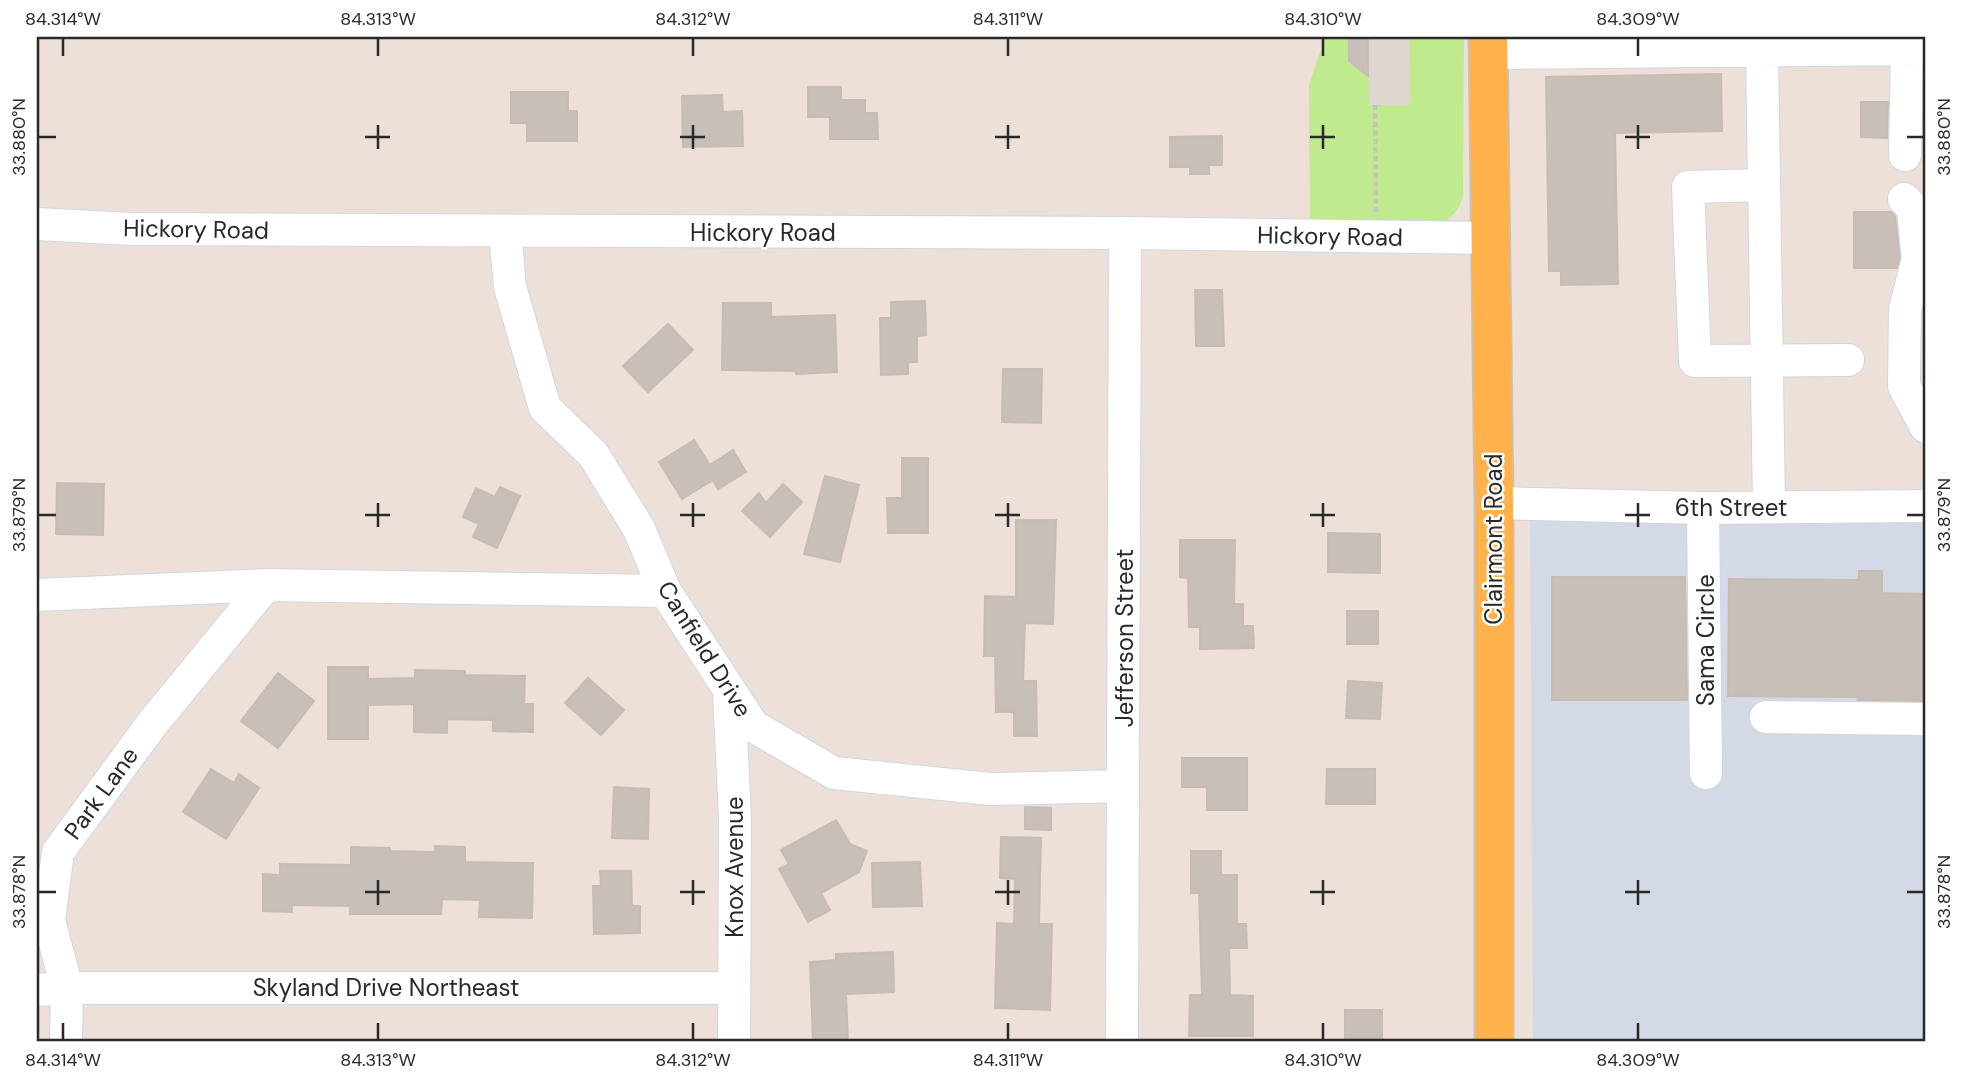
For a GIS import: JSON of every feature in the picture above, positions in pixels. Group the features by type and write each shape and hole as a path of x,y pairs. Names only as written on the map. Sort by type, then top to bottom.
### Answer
{"main road":[{"name":"Clairmont Road","path":"1488,45 1494,503 1494,1042"}],"street":[{"path":"1488,45 1762,50 1917,49 1905,155"},
{"path":"1762,50 1769,507"},
{"path":"1764,185 1688,187 1695,361 1848,360"},
{"path":"1904,199 1913,208 1917,260"},
{"name":"Hickory Road","path":"37,225 131,229 1125,233 1490,238"},
{"path":"1926,228 1905,309 1904,386 1926,427"},
{"name":"Canfield Drive","path":"505,232 510,287 545,408 593,454 639,530 665,592 753,726 834,773 991,789 1123,786"},
{"name":"Jefferson Street","path":"1122,1042 1125,233"},
{"name":"6th Street","path":"1494,503 1703,508 1926,506"},
{"name":"Sama Circle","path":"1703,508 1706,773"},
{"path":"37,595 266,585 665,592"},
{"name":"Park Lane","path":"66,1042 52,989 49,920 58,852 152,724 266,585"},
{"name":"Knox Avenue","path":"729,692 735,818 734,1042"},
{"path":"1766,717 1926,719"},
{"name":"Skyland Drive Northeast","path":"52,989 734,988"}],"path":[{"path":"1375,105 1376,223"}],"shaded area":[{"path":"1368,37 1409,37 1410,105 1369,105"},
{"path":"1530,521 1926,521 1926,1042 1533,1042"}],"green space":[{"path":"1325,37 1464,37 1463,196 1455,212 1441,224 1310,225 1309,85"}],"building":[{"path":"1349,37 1368,37 1368,76 1349,61"},
{"path":"1721,74 1722,131 1615,133 1618,284 1561,285 1561,271 1549,271 1546,77"},
{"path":"808,87 841,87 841,100 865,100 865,113 877,113 878,139 830,139 830,117 808,117"},
{"path":"511,92 568,92 568,111 577,111 577,141 527,141 527,123 511,123"},
{"path":"722,95 723,112 742,111 743,146 683,147 682,96"},
{"path":"1861,102 1888,102 1887,138 1861,137"},
{"path":"1222,136 1222,165 1209,165 1209,174 1190,174 1190,167 1170,167 1170,137"},
{"path":"1854,212 1891,212 1895,216 1900,256 1897,268 1854,268"},
{"path":"1195,290 1222,290 1224,346 1196,346"},
{"path":"925,301 926,335 917,336 917,362 908,362 908,374 881,375 880,318 891,318 891,302"},
{"path":"723,303 771,303 771,317 835,315 837,372 796,374 796,371 722,370"},
{"path":"668,324 693,350 648,392 623,366"},
{"path":"1003,369 1042,369 1041,423 1002,422"},
{"path":"694,440 710,465 733,450 746,472 718,489 713,480 682,499 659,462"},
{"path":"902,458 928,458 928,533 888,533 887,498 902,498"},
{"path":"825,476 859,485 840,562 804,554"},
{"path":"57,483 104,484 103,535 56,534"},
{"path":"783,484 802,502 770,537 742,511 759,493 766,503"},
{"path":"500,487 520,496 497,548 473,537 479,524 463,517 476,488 495,497"},
{"path":"1016,520 1056,520 1053,624 1025,623 1023,681 1036,681 1037,736 1014,736 1014,712 996,712 995,656 984,656 985,596 1016,597"},
{"path":"1328,533 1380,534 1380,573 1328,572"},
{"path":"1180,540 1235,540 1234,604 1243,604 1243,626 1253,626 1254,648 1200,649 1200,627 1189,627 1188,578 1180,577"},
{"path":"1859,571 1882,571 1882,593 1926,594 1926,701 1858,700 1858,697 1728,696 1729,579 1859,580"},
{"path":"1552,577 1685,577 1687,700 1552,700"},
{"path":"1347,611 1378,611 1378,644 1347,644"},
{"path":"328,667 368,667 368,679 415,678 415,670 465,671 465,675 525,676 524,704 533,704 533,732 493,731 493,720 447,719 447,733 414,732 414,704 368,705 368,739 328,739"},
{"path":"278,673 314,701 278,748 241,721"},
{"path":"588,678 624,710 601,735 565,703"},
{"path":"1348,681 1382,683 1380,719 1346,718"},
{"path":"1182,758 1247,758 1247,810 1207,810 1207,787 1182,787"},
{"path":"211,769 234,783 239,774 259,788 226,839 183,812"},
{"path":"1327,769 1375,769 1375,804 1326,804"},
{"path":"614,787 649,789 648,839 612,838"},
{"path":"1025,807 1051,808 1051,830 1025,829"},
{"path":"836,820 850,844 867,851 859,872 821,893 830,910 808,922 779,869 789,864 781,850"},
{"path":"1001,837 1041,838 1039,924 1052,924 1050,1010 995,1008 997,923 1014,924 1015,879 1000,878"},
{"path":"435,846 465,847 465,862 533,863 532,918 479,917 480,900 442,899 441,914 350,914 350,906 292,905 292,912 263,911 263,874 280,875 280,864 351,865 351,847 435,852"},
{"path":"1191,851 1221,851 1221,875 1237,875 1237,924 1246,924 1247,948 1229,948 1230,995 1253,996 1253,1036 1189,1036 1190,995 1202,995 1199,893 1191,893"},
{"path":"920,862 922,906 873,907 872,863"},
{"path":"600,871 631,871 632,906 640,906 640,933 594,934 593,886 601,886"},
{"path":"893,952 894,992 846,994 848,1042 813,1042 810,962 836,960 836,954"},
{"path":"1345,1010 1382,1010 1382,1039 1345,1039"}]}
